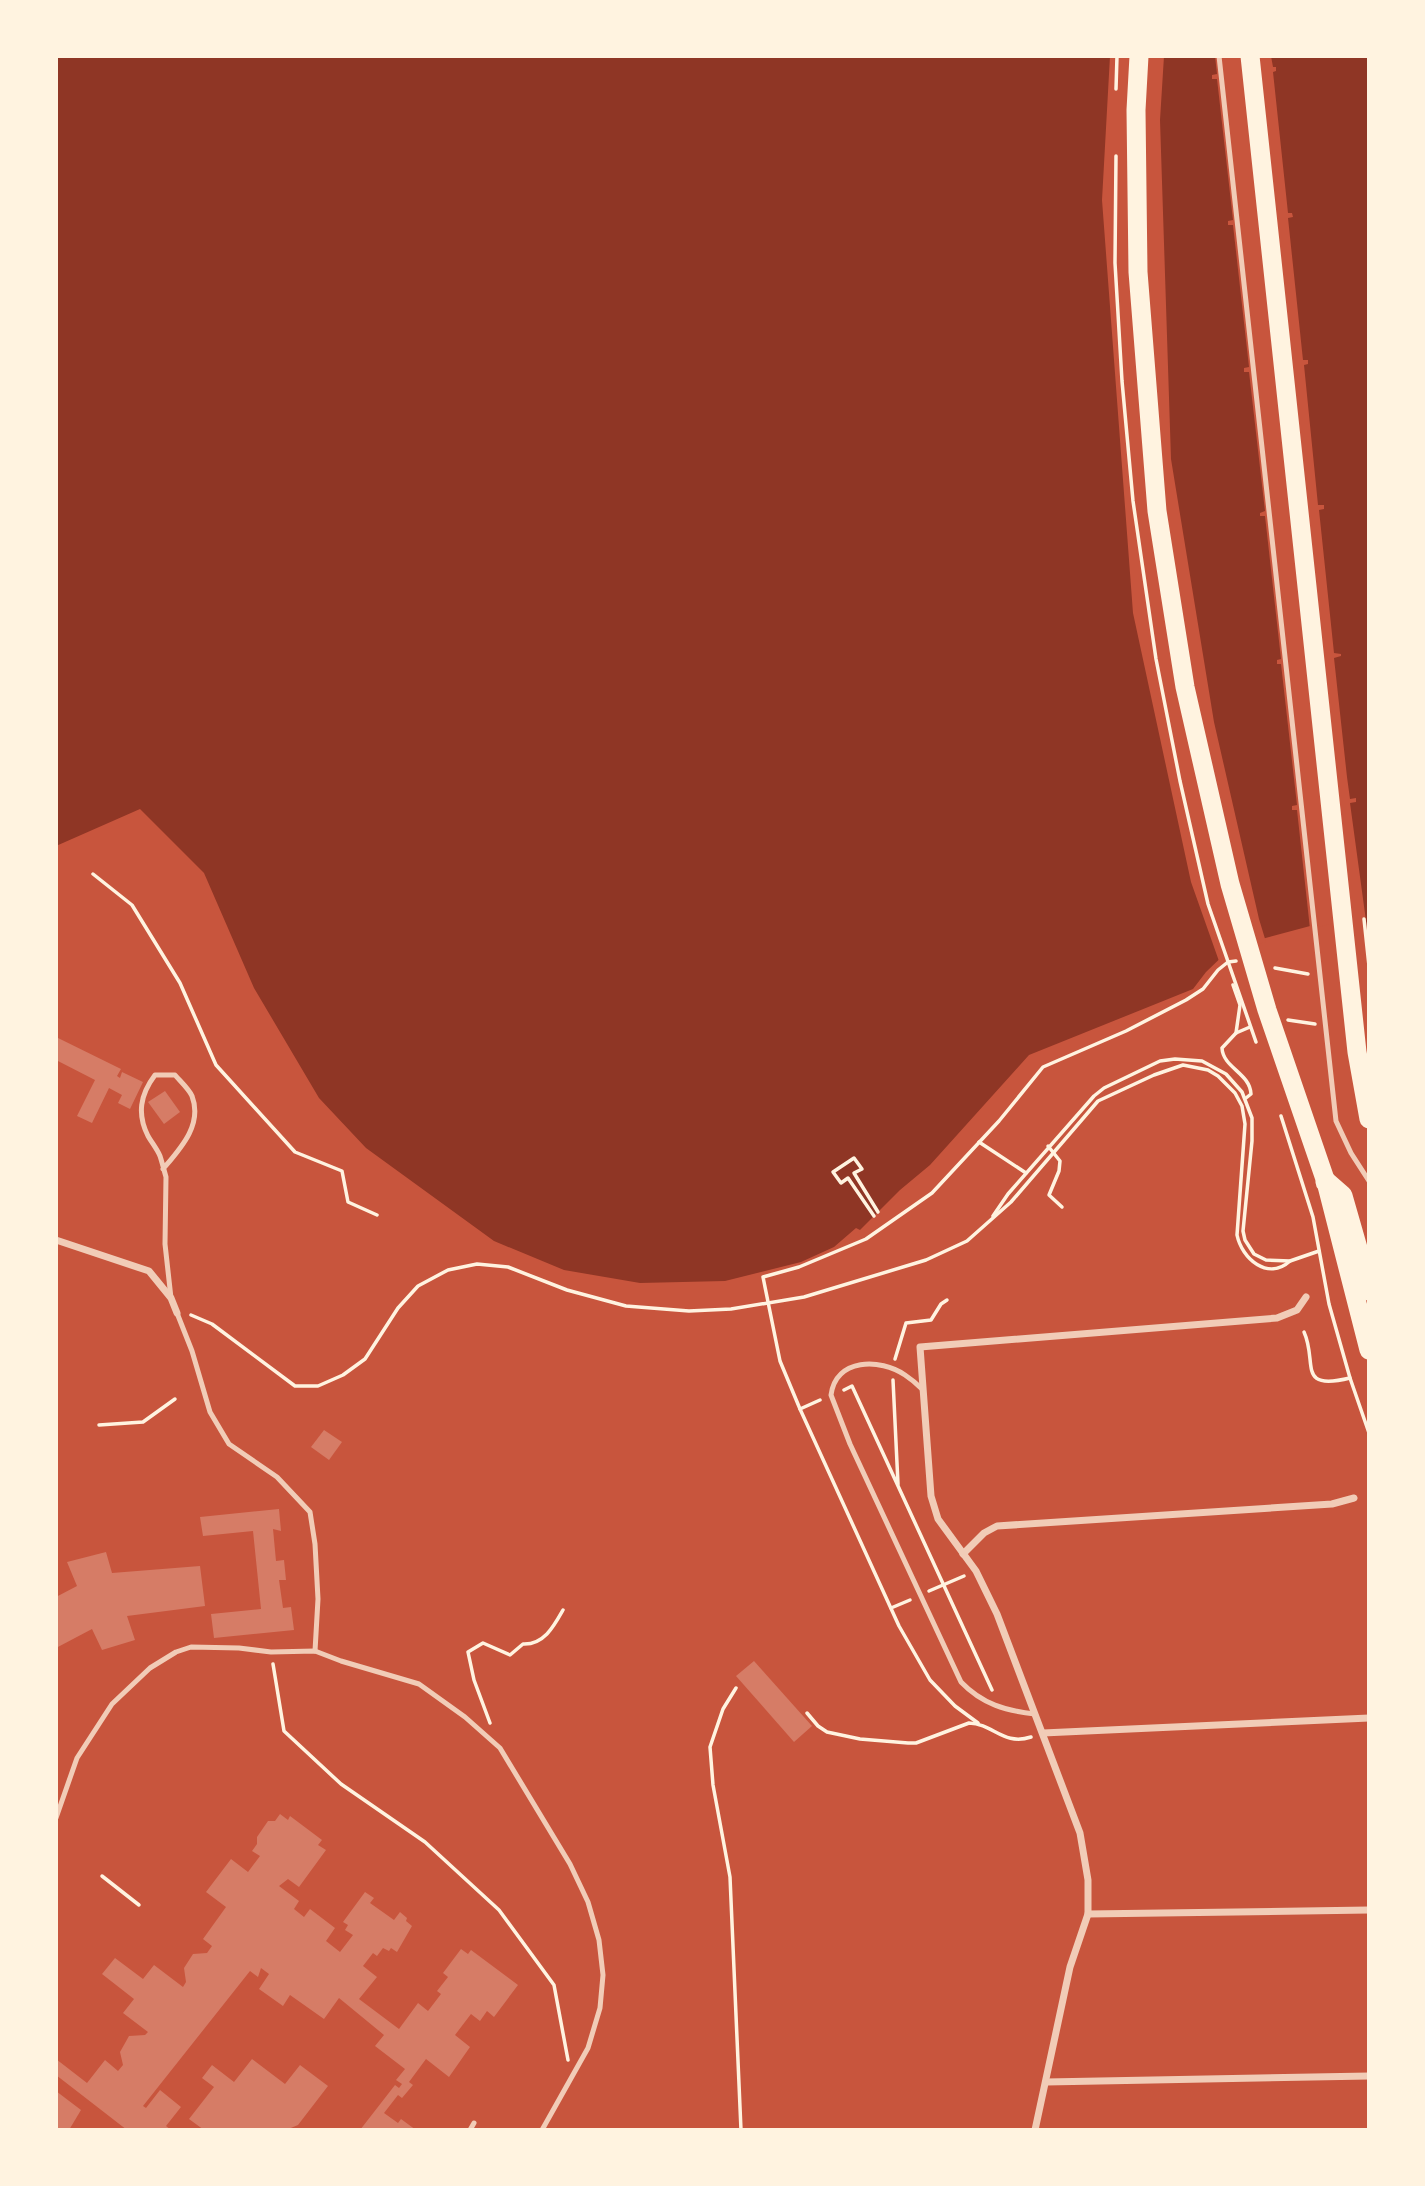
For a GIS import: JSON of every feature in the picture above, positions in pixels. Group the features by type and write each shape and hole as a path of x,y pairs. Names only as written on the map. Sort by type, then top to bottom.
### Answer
{"highway":[{"path":"1139,56 1136,110 1138,272 1157,511 1185,687 1230,884 1252,963 1323,1172 1369,1350"},
{"path":"1250,56 1356,1039 1369,1119"},
{"path":"1323,1172 1342,1196 1369,1290"}],"street":[{"path":"56,1240 149,1270 171,1298 177,1313"},
{"path":"1035,2130 1070,1967 1088,1914 1088,1880 1080,1833 998,1614 976,1572 943,1528 933,1505 920,1347 1277,1318 1297,1310 1306,1297"},
{"path":"963,1553 984,1533 997,1526 1332,1504 1354,1498"},
{"path":"1043,1732 1369,1717"},
{"path":"1088,1914 1369,1910"},
{"path":"1046,2082 1369,2076"}],"lane":[{"path":"1219,56 1336,1121 1351,1153 1369,1181"},
{"path":"163,1169 187,1140 195,1118 192,1095 175,1075 155,1075 145,1088 140,1113 159,1154 163,1169 166,1177 165,1244 171,1298"},
{"path":"177,1313 192,1351 210,1412 229,1444 276,1477 310,1512 318,1599 315,1651"},
{"path":"922,1389 892,1368 859,1364 842,1372 832,1388 831,1395 850,1444 957,1675 968,1689 987,1703 1005,1710 1035,1714"},
{"path":"56,1818 77,1758 112,1704 150,1668 176,1652 191,1647 239,1648 271,1653 315,1651 419,1684 465,1717 500,1748 570,1864 588,1902 599,1940 603,1975 600,2008 588,2048 542,2130"},
{"path":"470,2130 474,2123"}],"path":[{"path":"93,874 132,905 180,983 216,1065 295,1152 342,1171 348,1202 377,1215"},
{"path":"1043,1732 1027,1739 1009,1739 978,1723 955,1706 930,1680 891,1608 780,1362 763,1277 799,1267 866,1239 932,1193 999,1121 1043,1067 1126,1031 1186,1000 1203,989 1228,962 1237,961"},
{"path":"1264,966 1317,975"},
{"path":"1233,985 1240,1005 1236,1032"},
{"path":"990,1222 1008,1194 1048,1146 1085,1104 1104,1088 1160,1061 1189,1058 1212,1065 1235,1082 1246,1098 1252,1118 1252,1141 1243,1231 1245,1240 1260,1258 1290,1261"},
{"path":"177,1313 195,1316 212,1324 295,1386 318,1386 343,1376 365,1359 398,1308 418,1286 448,1270 477,1264 508,1267 567,1290 626,1306 689,1311 731,1309 804,1297 926,1261 967,1241 1011,1202 1098,1101 1183,1065 1208,1070 1235,1093 1244,1113 1237,1235 1239,1246 1249,1260 1266,1268 1282,1268 1290,1261 1319,1251"},
{"path":"979,1142 1026,1173"},
{"path":"1048,1146 1060,1161 1059,1171 1049,1195 1062,1207"},
{"path":"874,1216 848,1178 841,1183 833,1172 854,1158 862,1169 853,1173 878,1212"},
{"path":"1298,1167 1313,1217 1329,1304 1369,1433"},
{"path":"898,1489 892,1368 906,1323 931,1320 941,1304 947,1300"},
{"path":"1304,1332 1311,1350 1310,1367 1313,1374 1322,1382 1350,1378"},
{"path":"800,1409 852,1386 992,1690"},
{"path":"99,1426 143,1422 175,1399"},
{"path":"891,1608 976,1572"},
{"path":"500,1748 474,1680 468,1652 483,1643 510,1655 523,1644 531,1644 552,1631 564,1610"},
{"path":"271,1653 284,1731 341,1784 425,1842 499,1910 554,1985 572,2079"},
{"path":"737,1688 723,1709 710,1747 713,1786 730,1877 741,2130"},
{"path":"807,1713 818,1726 834,1734 908,1743 916,1743 969,1723 978,1723"},
{"path":"102,1876 139,1905"}],"shaded area":[{"path":"56,56 1369,56 1369,963 1340,918 1232,947 1193,989 1029,1055 930,1165 860,1230 856,1228 834,1247 801,1262 725,1281 640,1283 564,1270 494,1241 366,1148 319,1098 254,988 204,873 140,809 56,846"}],"pier":[{"path":"1110,56 1164,56 1160,120 1171,459 1214,722 1266,942 1234,951 1220,964 1191,882 1133,613 1102,200"},
{"path":"1215,56 1271,56 1273,67 1276,67 1273,72 1288,213 1292,213 1293,217 1288,218 1303,360 1308,360 1308,364 1304,365 1318,505 1324,505 1324,509 1319,510 1334,653 1341,654 1334,658 1347,777 1350,799 1356,798 1356,802 1350,803 1369,943 1369,966 1339,922 1310,929 1297,810 1292,810 1292,806 1297,805 1281,664 1277,664 1277,660 1281,659 1265,516 1260,516 1260,513 1265,511 1249,372 1244,372 1244,368 1249,367 1233,225 1228,225 1228,221 1233,220 1217,79 1212,79 1212,75 1217,74"}],"building":[{"path":"56,1037 121,1069 117,1076 120,1078 122,1072 143,1082 130,1109 118,1103 122,1095 109,1088 92,1123 77,1116 95,1080 56,1060"},
{"path":"165,1091 180,1112 164,1124 148,1102"},
{"path":"324,1430 342,1442 329,1460 311,1447"},
{"path":"279,1509 281,1531 273,1529 276,1561 284,1560 286,1580 279,1580 283,1608 291,1607 294,1630 214,1638 211,1614 261,1609 253,1531 203,1536 200,1517"},
{"path":"106,1552 112,1573 200,1566 205,1606 127,1616 135,1640 102,1650 92,1629 56,1648 56,1597 77,1586 67,1562"},
{"path":"754,1661 812,1726 794,1742 736,1676"},
{"path":"280,1814 288,1820 290,1816 322,1840 318,1845 326,1850 299,1887 288,1879 279,1886 299,1901 294,1909 304,1917 310,1909 335,1928 326,1941 340,1952 353,1935 345,1930 348,1925 343,1922 365,1892 374,1898 370,1903 394,1920 400,1912 412,1926 397,1952 391,1948 389,1951 383,1948 377,1956 373,1953 363,1966 377,1977 359,1999 399,2029 418,2003 428,2011 441,1994 437,1991 448,1977 443,1973 461,1949 468,1954 471,1950 518,1985 494,2017 487,2011 480,2021 471,2014 455,2035 470,2047 449,2077 426,2059 409,2082 413,2085 402,2098 398,2095 384,2113 398,2123 401,2119 416,2130 360,2130 395,2085 399,2088 402,2084 396,2080 405,2069 375,2046 384,2035 339,1998 324,2019 290,1995 283,2006 259,1989 269,1974 261,1968 258,1977 250,1971 143,2106 146,2108 160,2090 181,2107 166,2126 171,2130 127,2130 56,2075 56,2059 87,2083 105,2060 118,2071 123,2065 120,2052 129,2036 145,2035 148,2032 123,2013 134,1999 102,1974 115,1958 143,1979 154,1965 183,1987 186,1982 184,1968 193,1954 207,1953 212,1946 203,1939 226,1907 206,1892 231,1859 248,1872 260,1856 252,1851 257,1844 257,1837 268,1821 275,1821"},
{"path":"252,2059 285,2084 300,2065 328,2086 298,2125 286,2130 204,2130 189,2119 214,2087 202,2078 212,2065 234,2082"},
{"path":"56,2091 81,2110 69,2130 56,2130"}]}
